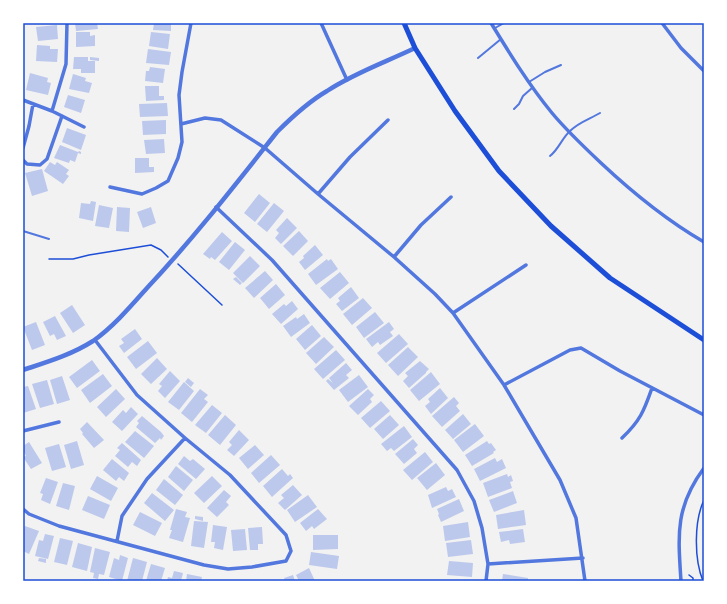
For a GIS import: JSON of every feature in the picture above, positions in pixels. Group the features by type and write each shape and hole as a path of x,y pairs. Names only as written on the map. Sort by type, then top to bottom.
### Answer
{"main road":[{"path":"404,23 415,48 455,111 495,165 551,226 610,278 704,340"}],"street":[{"path":"52,111 66,64 67,23"},
{"path":"110,187 142,194 168,181 178,158 182,142 179,95 191,23"},
{"path":"321,23 347,80"},
{"path":"490,23 552,114 620,180 653,209 704,242"},
{"path":"662,23 681,48 704,72"},
{"path":"23,370 81,348 95,340 116,321 173,261 290,119 307,105 327,91 347,80 415,48"},
{"path":"23,100 52,111 84,127"},
{"path":"23,148 33,104"},
{"path":"23,160 28,164 40,166 47,159 62,116"},
{"path":"181,124 205,118 221,120 265,148 318,194 394,256 453,313 504,386 560,480 576,518 586,581"},
{"path":"318,194 350,157 388,120"},
{"path":"394,256 421,225 452,197"},
{"path":"216,207 272,260 457,470 474,501 482,528 488,564 486,581"},
{"path":"453,313 526,265"},
{"path":"23,509 29,514 59,526 116,540 204,565 228,569 252,567 286,561 291,551 286,535 230,475 136,395 95,340"},
{"path":"504,386 570,350 581,348 620,371 704,415"},
{"path":"622,438 644,412 652,388"},
{"path":"23,431 59,422"},
{"path":"116,540 122,516 147,479 185,438"},
{"path":"681,581 679,526 684,504 693,483 704,468"},
{"path":"488,564 583,558"}],"lane":[{"path":"494,28 504,23"},
{"path":"478,58 501,39"},
{"path":"529,82 545,72 561,65"},
{"path":"514,109 519,104 523,96 533,88"},
{"path":"550,156 556,151 561,141 569,131 581,122 600,113"},
{"path":"23,231 49,239"}],"path":[{"path":"49,259 78,258 88,255 151,245 161,250 173,261 182,266 222,305"},
{"path":"702,581 698,566 696,545 697,526 704,500"},
{"path":"688,575 693,578 693,581"}],"building":[{"path":"75,23 97,23 98,29 76,31"},
{"path":"154,23 171,23 171,31 153,30"},
{"path":"57,25 58,39 38,41 36,27"},
{"path":"76,32 90,32 90,36 95,35 95,46 76,47"},
{"path":"151,32 170,34 168,49 149,46"},
{"path":"37,45 50,46 50,49 58,49 57,62 36,61"},
{"path":"148,49 171,52 169,65 146,63"},
{"path":"74,57 88,57 88,61 95,61 95,73 81,73 81,69 73,69"},
{"path":"90,57 99,58 99,61 90,60"},
{"path":"150,67 165,69 163,83 145,81 146,71 149,71"},
{"path":"30,73 48,78 47,82 51,83 48,95 26,90"},
{"path":"73,74 86,78 85,81 92,83 89,93 69,89"},
{"path":"145,86 159,86 159,96 164,96 164,100 146,101"},
{"path":"68,95 85,100 81,113 64,107"},
{"path":"167,103 168,116 140,117 139,104"},
{"path":"166,120 166,134 143,135 142,121"},
{"path":"67,128 86,135 81,150 62,142"},
{"path":"164,139 165,153 146,154 144,140"},
{"path":"60,145 78,152 79,151 81,154 78,153 75,162 70,160 69,163 54,158"},
{"path":"135,158 149,158 149,167 154,167 154,172 135,173"},
{"path":"50,162 55,165 57,162 69,170 66,174 69,176 63,184 44,171"},
{"path":"42,169 48,191 32,196 25,173"},
{"path":"259,194 270,203 255,222 244,213"},
{"path":"91,201 96,202 93,221 79,218 81,203 90,204"},
{"path":"274,203 284,211 267,232 257,224"},
{"path":"99,205 113,208 109,228 95,226"},
{"path":"117,207 130,208 129,232 116,231"},
{"path":"151,207 156,223 143,228 137,212"},
{"path":"287,218 297,228 281,244 275,238 279,233 276,230"},
{"path":"299,231 308,241 293,256 283,246"},
{"path":"222,232 232,241 215,260 211,257 210,259 203,254"},
{"path":"235,242 245,250 229,270 219,262"},
{"path":"315,245 323,255 305,270 299,262"},
{"path":"250,256 260,266 243,283 233,273"},
{"path":"327,259 328,261 331,259 338,269 316,285 308,274"},
{"path":"265,271 273,280 254,298 245,288"},
{"path":"340,272 349,283 330,299 320,288"},
{"path":"236,277 242,283 240,285 233,279"},
{"path":"276,284 285,295 269,309 260,298"},
{"path":"351,287 359,298 342,311 336,304 340,301 338,298"},
{"path":"363,298 372,308 352,325 343,314"},
{"path":"292,301 298,309 281,324 272,314 284,304 286,306"},
{"path":"72,305 85,325 73,333 60,313"},
{"path":"375,312 384,323 364,338 356,327"},
{"path":"304,314 310,323 291,337 283,326 296,317 297,319"},
{"path":"55,316 66,336 57,340 54,334 50,336 43,322"},
{"path":"36,322 45,345 32,350 23,327"},
{"path":"389,322 394,329 390,332 393,336 380,345 378,342 372,347 366,339"},
{"path":"312,325 321,336 305,350 296,339"},
{"path":"135,329 142,339 124,353 119,346 124,343 121,339"},
{"path":"399,334 408,344 386,363 377,353"},
{"path":"324,337 334,347 316,364 306,353"},
{"path":"148,341 157,353 136,369 127,357"},
{"path":"408,347 418,357 398,376 388,365"},
{"path":"336,350 345,360 323,379 314,369"},
{"path":"157,358 167,369 151,384 141,374"},
{"path":"92,360 100,371 77,388 69,377"},
{"path":"420,361 429,369 409,388 403,381 408,376 405,373"},
{"path":"346,363 352,370 346,375 349,378 334,390 326,381 328,379 333,383 329,378"},
{"path":"170,371 180,381 165,398 158,391 162,386 159,384"},
{"path":"431,372 440,384 419,401 410,390"},
{"path":"103,374 112,386 90,403 81,390"},
{"path":"359,375 368,387 348,402 339,390"},
{"path":"62,376 70,400 57,404 50,380"},
{"path":"188,378 194,383 191,387 185,382"},
{"path":"47,380 54,404 40,408 32,384"},
{"path":"184,382 194,391 179,410 168,402"},
{"path":"28,386 36,409 23,413 23,387"},
{"path":"440,388 448,398 431,414 425,406 430,402 428,399"},
{"path":"116,389 125,399 106,417 97,407"},
{"path":"200,389 208,395 204,399 208,402 192,422 181,413"},
{"path":"368,389 374,395 370,399 372,402 358,415 349,406"},
{"path":"454,397 459,403 456,406 460,411 442,427 432,416"},
{"path":"381,401 390,411 370,428 361,418"},
{"path":"212,405 222,413 206,433 195,425"},
{"path":"131,407 138,414 122,431 112,422 123,410 126,413"},
{"path":"463,414 471,424 453,439 445,430"},
{"path":"225,415 236,425 220,445 208,435"},
{"path":"390,415 399,425 383,439 374,429"},
{"path":"142,416 161,432 164,436 161,440 160,438 155,443 136,427 139,423 137,421"},
{"path":"87,422 104,440 94,448 82,434 83,433 80,429"},
{"path":"475,424 484,436 463,452 454,440"},
{"path":"404,426 412,437 394,451 391,448 387,451 381,444"},
{"path":"239,430 249,440 234,456 227,450 232,445 229,442"},
{"path":"135,431 154,446 144,458 125,442"},
{"path":"413,439 418,445 414,449 417,453 404,464 395,454"},
{"path":"77,441 84,465 71,469 64,445"},
{"path":"487,441 489,444 491,443 496,450 493,452 494,453 472,466 465,455"},
{"path":"29,442 42,463 31,469 23,457 26,456 23,446"},
{"path":"122,443 141,460 137,466 132,462 128,467 115,456 120,450 117,448"},
{"path":"59,444 66,467 52,471 45,448"},
{"path":"255,445 264,455 248,469 239,458"},
{"path":"425,452 433,462 412,480 403,470"},
{"path":"271,455 280,465 259,483 251,473"},
{"path":"184,456 190,461 193,459 205,469 196,479 178,464"},
{"path":"495,458 497,462 502,459 506,468 480,481 474,469"},
{"path":"112,459 129,473 124,481 119,477 116,481 103,470"},
{"path":"436,463 445,475 427,490 417,478"},
{"path":"176,466 193,480 184,491 168,477"},
{"path":"282,469 288,476 290,474 293,478 272,497 263,486"},
{"path":"507,474 508,477 511,475 513,481 510,482 512,488 488,497 483,483"},
{"path":"97,476 118,488 111,501 90,489"},
{"path":"212,476 222,486 204,503 194,493"},
{"path":"46,478 58,482 50,504 41,500 43,494 40,493"},
{"path":"164,479 183,495 175,505 156,490"},
{"path":"63,483 75,486 69,510 56,506"},
{"path":"293,485 302,495 285,510 278,503 284,498 281,495"},
{"path":"446,487 448,491 452,489 456,497 432,508 428,495"},
{"path":"224,490 231,496 226,502 229,505 217,517 207,508"},
{"path":"513,491 517,503 494,512 489,500"},
{"path":"152,493 174,510 165,521 144,503"},
{"path":"308,495 317,507 295,522 287,510"},
{"path":"88,496 110,505 104,519 82,510"},
{"path":"459,499 464,511 441,522 437,509"},
{"path":"176,509 187,512 185,517 190,518 183,542 169,538"},
{"path":"318,509 327,519 314,529 312,526 306,531 300,523"},
{"path":"524,510 526,525 498,529 496,515"},
{"path":"140,512 162,523 155,536 133,525"},
{"path":"195,516 203,517 203,521 195,519"},
{"path":"194,521 208,522 204,548 191,546"},
{"path":"468,522 470,537 445,541 443,526"},
{"path":"213,525 227,527 223,550 214,548 215,542 211,542"},
{"path":"25,526 39,531 29,554 23,551 23,530"},
{"path":"262,527 263,544 258,544 258,550 250,550 248,528"},
{"path":"245,529 247,550 233,551 231,530"},
{"path":"523,529 525,542 510,544 509,540 501,542 499,532"},
{"path":"45,534 54,536 48,559 35,556 39,540 43,541"},
{"path":"313,535 338,535 338,549 313,550"},
{"path":"60,538 73,541 67,565 54,562"},
{"path":"471,540 473,554 448,557 446,543"},
{"path":"78,543 92,547 87,571 72,567"},
{"path":"95,548 110,552 104,575 99,574 98,579 93,578 94,573 90,572"},
{"path":"311,552 339,556 337,569 309,565"},
{"path":"120,555 128,558 122,581 109,577 114,558 119,560"},
{"path":"39,558 46,559 46,563 38,561"},
{"path":"133,558 147,562 142,581 127,581"},
{"path":"449,561 473,563 472,577 447,575"},
{"path":"151,564 165,568 161,581 146,581"},
{"path":"309,568 315,581 299,581 296,575"},
{"path":"174,571 183,573 181,581 167,581 168,577 172,578"},
{"path":"187,574 202,577 201,581 186,581"},
{"path":"503,574 528,578 528,581 502,581"},
{"path":"293,575 295,581 285,581 284,578"}]}
